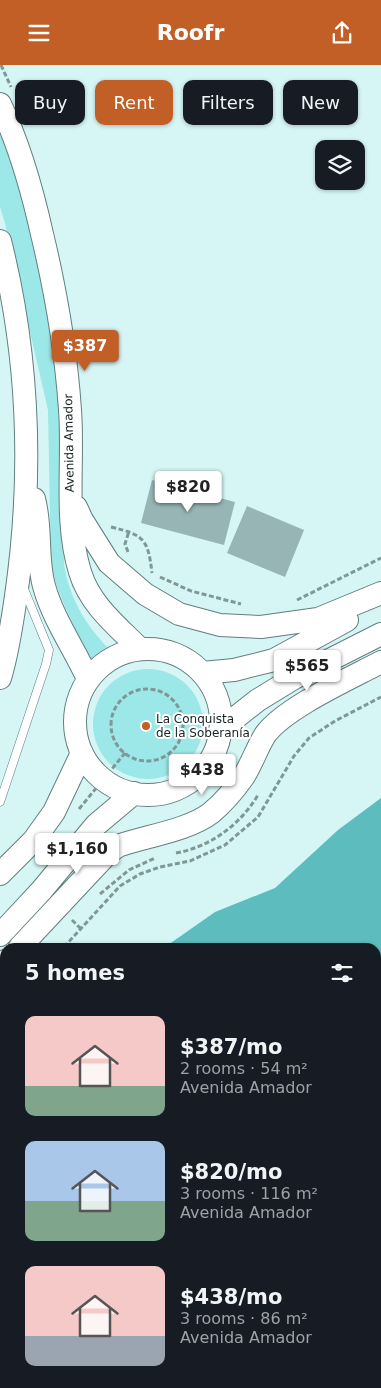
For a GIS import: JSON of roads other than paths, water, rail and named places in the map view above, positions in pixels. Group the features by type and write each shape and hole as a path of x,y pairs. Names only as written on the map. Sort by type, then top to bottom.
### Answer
{"main road":[{"name":"Avenida Amador","path":"0,105 13,132 32,193 53,285 63,347 70,410 72,451 69,490 76,555 80,572 88,592 99,608 140,649"},
{"path":"0,241 5,290 26,415 25,480 20,565 6,626 0,678"},
{"path":"25,480 38,514 39,567 44,588 55,615 88,679"},
{"path":"69,490 82,520 109,563 145,594 179,614 220,625 261,627 318,619 381,593"},
{"path":"202,673 234,670 274,660 381,602"},
{"path":"220,731 258,700 294,678 381,633"},
{"path":"140,649 158,649 174,653 190,661 202,673 214,690 220,710 220,731 209,763 191,781 168,792 151,795 134,793 113,786 95,772 82,753 75,728 77,703 88,679 102,664 120,654 140,649"},
{"path":"24,943 108,853 118,846 191,823 210,813 226,799 244,776 266,735 282,719 309,701 381,662"},
{"path":"0,874 34,840 54,812 82,753"},
{"path":"0,935 41,891 96,825 134,793"}],"lane":[{"path":"0,801 49,651 25,595 20,565"}],"place":[{"name":"La Conquista de la Soberanía","path":"146,726"}]}
